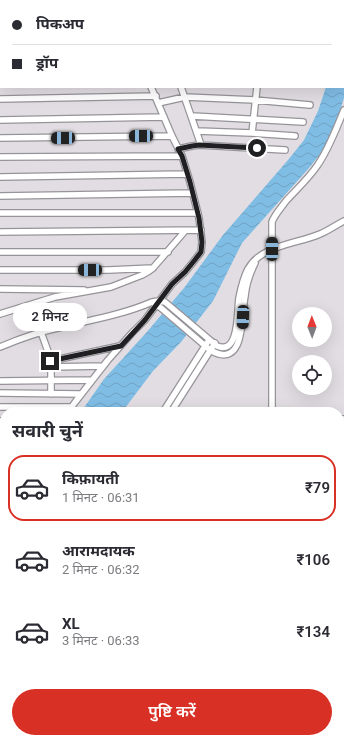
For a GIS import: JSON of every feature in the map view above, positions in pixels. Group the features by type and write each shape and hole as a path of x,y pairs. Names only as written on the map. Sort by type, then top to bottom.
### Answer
{"street":[{"path":"71,407 80,394 159,304 172,284 185,272 201,252 202,242 198,213 182,156 152,88"},
{"path":"181,88 201,145"},
{"path":"252,133 257,88"},
{"path":"0,99 156,96"},
{"path":"158,103 185,97 255,100 310,105"},
{"path":"272,407 272,222 274,216 316,167 330,144 344,110"},
{"path":"192,116 304,122"},
{"path":"0,120 164,117"},
{"path":"197,131 295,136"},
{"path":"0,138 172,136"},
{"path":"178,149 201,145 285,150"},
{"path":"0,157 182,156"},
{"path":"0,177 187,174"},
{"path":"0,196 192,193"},
{"path":"0,213 198,213"},
{"path":"0,347 41,332 159,304 201,332 220,347 227,346 233,339 237,328 238,307 243,283 250,265 262,254 272,249 320,234 344,221"},
{"path":"0,232 201,230"},
{"path":"0,314 55,298 99,290 142,275 153,268 185,231"},
{"path":"0,252 168,252"},
{"path":"159,304 208,348 221,355 226,355 234,350 241,336 244,296 256,259"},
{"path":"0,270 109,270 153,268"},
{"path":"0,289 99,290"},
{"path":"41,332 51,364 51,394"},
{"path":"174,407 212,341"},
{"path":"51,364 121,346"},
{"path":"167,407 208,348"},
{"path":"51,364 104,366"},
{"path":"0,381 92,380"},
{"path":"0,393 80,394"}],"water":[{"path":"326,88 344,88 344,98 336,123 325,148 242,243 213,301 181,342 153,371 126,407 84,407 104,379 184,288 223,235 304,140 318,111"}],"route":[{"path":"50,361 121,346 145,320 166,290 185,272 201,252 202,242 199,218 190,182 182,156 178,149 199,145 257,148"}]}
